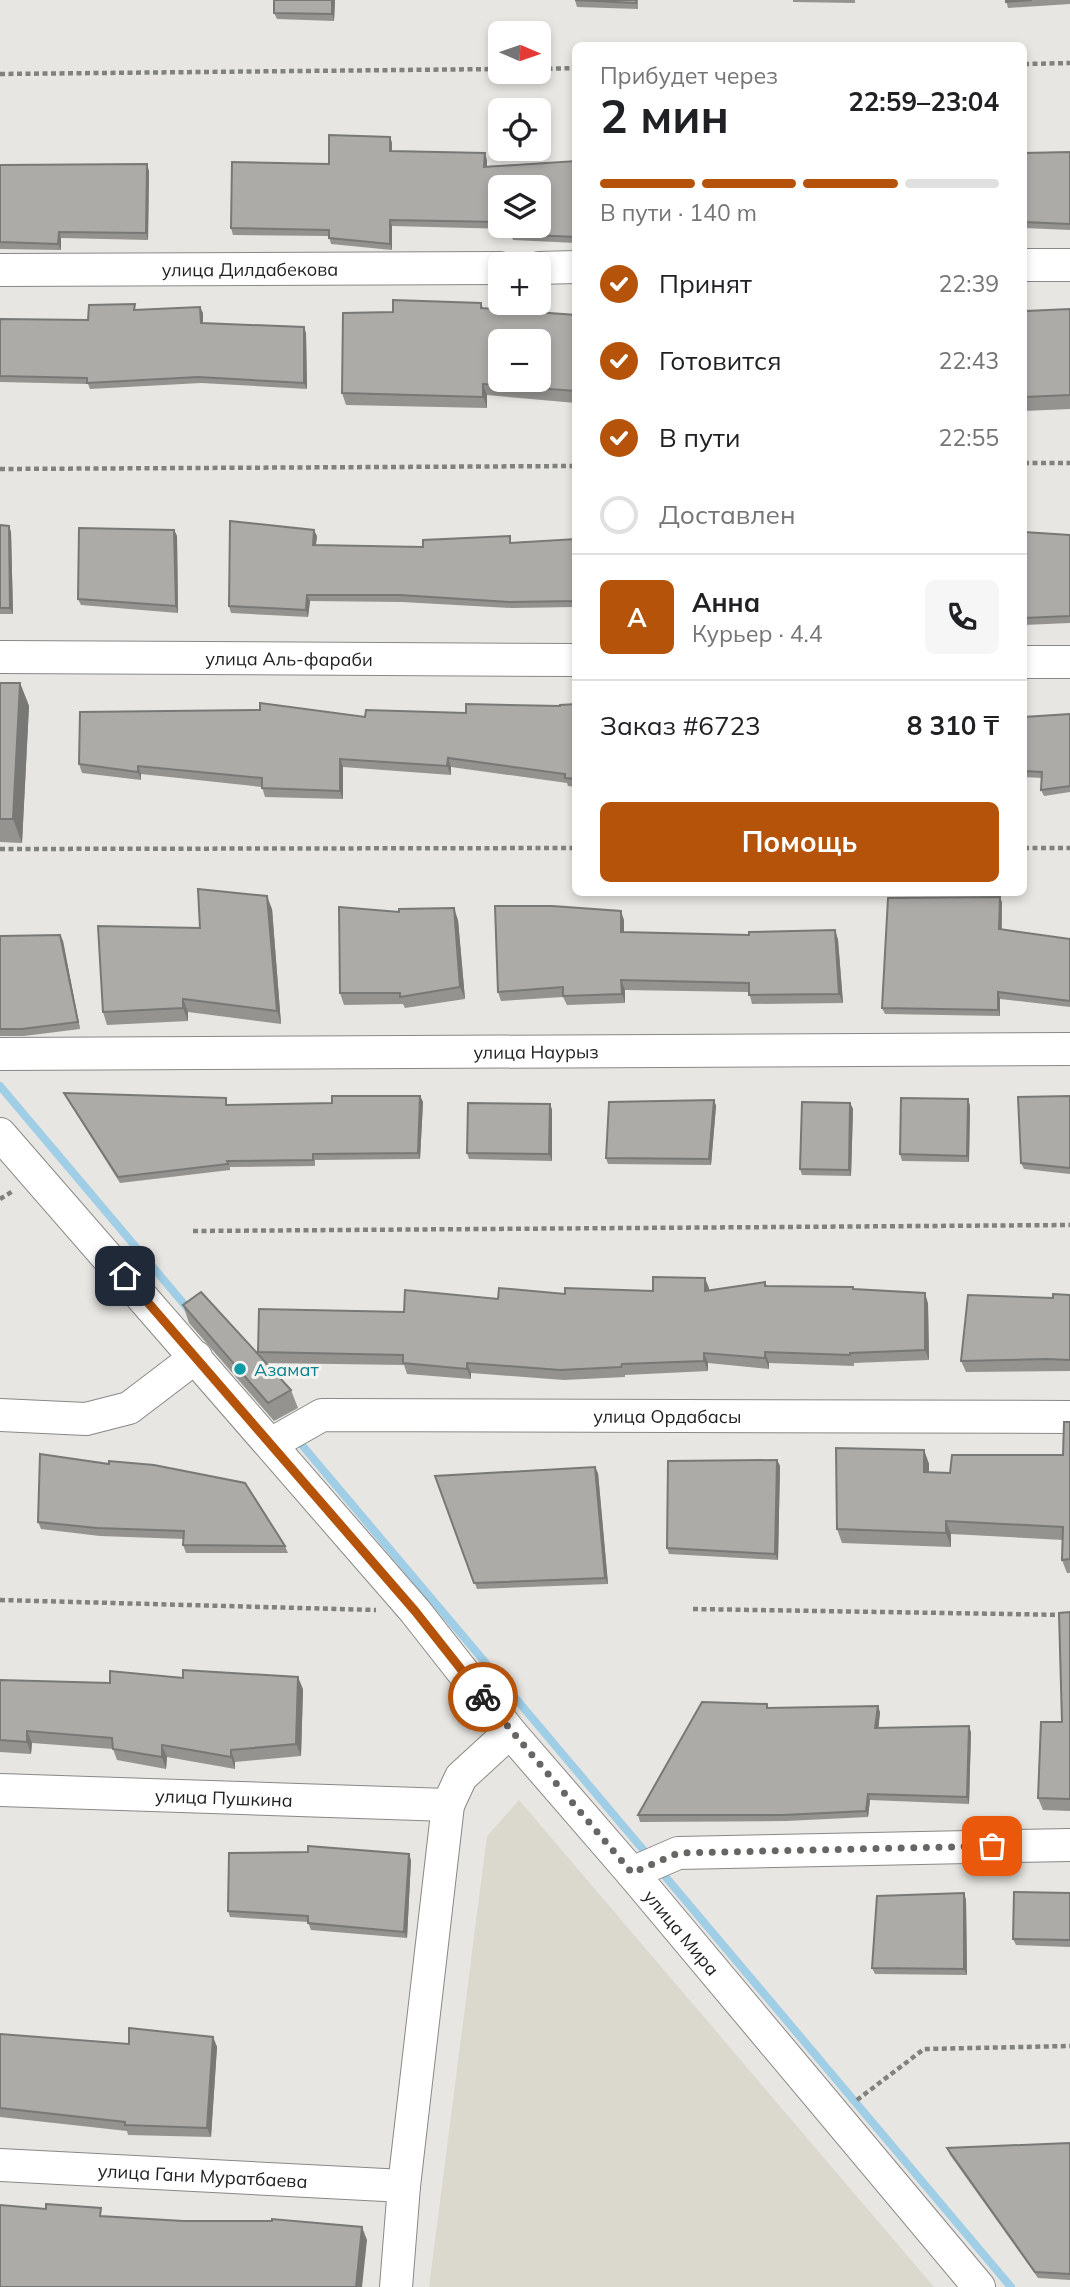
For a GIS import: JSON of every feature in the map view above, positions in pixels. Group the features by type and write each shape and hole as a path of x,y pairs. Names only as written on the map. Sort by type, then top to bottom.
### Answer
{"street":[{"path":"1027,265 1070,265"},
{"path":"551,268 572,267"},
{"name":"улица Дилдабекова","path":"0,270 488,268"},
{"name":"улица Аль-фараби","path":"0,657 572,660"},
{"path":"1027,662 1070,662"},
{"name":"улица Наурыз","path":"0,1054 1070,1049"},
{"name":"улица Мира","path":"0,1134 415,1611 510,1732 632,1873 979,2287"},
{"path":"0,1415 86,1419 129,1408 196,1357"},
{"name":"улица Ордабасы","path":"271,1444 322,1415 1070,1417"},
{"path":"396,2287 404,2186 448,1805 461,1777 510,1732"},
{"name":"улица Пушкина","path":"0,1790 448,1805"},
{"path":"632,1873 678,1853 1070,1844"},
{"name":"улица Гани Муратбаева","path":"0,2165 404,2186"}],"path":[{"path":"1027,64 1070,63"},
{"path":"551,68 572,68"},
{"path":"0,74 488,69"},
{"path":"1027,463 1070,463"},
{"path":"0,469 572,466"},
{"path":"0,849 572,848"},
{"path":"1027,848 1070,848"},
{"path":"193,1231 1070,1225"},
{"path":"0,1600 415,1611"},
{"path":"693,1609 1070,1615"},
{"path":"836,2116 924,2049 1070,2046"}],"shaded area":[{"path":"519,1800 934,2287 429,2287 487,1836"}],"building":[{"path":"274,0 332,0 332,14 274,13"},
{"path":"575,0 636,0 636,3"},
{"path":"329,135 390,137 390,151 485,153 484,167 572,161 572,237 551,236 551,175 488,175 488,222 390,220 390,244 329,238 329,230 231,228 232,162 329,164"},
{"path":"1070,152 1070,224 1027,222 1027,153"},
{"path":"147,164 146,233 59,232 58,244 0,242 0,165"},
{"path":"393,300 481,303 481,308 488,309 488,315 572,315 572,391 551,389 551,329 488,329 488,384 483,384 483,397 342,393 343,313 393,312"},
{"path":"135,304 134,310 200,307 201,323 304,327 304,383 198,377 87,383 87,378 0,376 0,319 88,320 89,305"},
{"path":"1070,309 1070,395 1027,397 1027,311"},
{"path":"230,521 314,530 313,545 423,547 423,540 510,536 510,543 572,539 572,601 509,602 400,595 307,595 306,610 229,606"},
{"path":"0,525 9,526 10,608 0,608"},
{"path":"79,528 174,530 176,606 78,599"},
{"path":"1027,532 1070,535 1070,616 1027,618"},
{"path":"0,683 20,683 13,819 0,819"},
{"path":"260,703 365,717 366,710 466,713 466,704 572,704 572,779 565,778 565,774 448,758 447,766 340,759 340,791 262,788 262,778 138,766 138,772 79,764 80,712 260,710"},
{"path":"1070,714 1070,786 1041,790 1042,772 1027,771 1027,717"},
{"path":"198,889 267,896 277,1011 183,999 183,1008 103,1012 98,926 200,928"},
{"path":"1000,897 999,929 1070,939 1070,1001 998,992 998,1010 882,1008 888,898"},
{"path":"495,906 552,906 621,911 621,932 749,935 749,932 835,930 839,994 749,995 749,983 621,980 622,994 563,996 563,987 498,992"},
{"path":"339,907 399,912 399,909 454,908 460,987 400,997 400,993 340,993"},
{"path":"60,935 78,1022 0,1029 0,936"},
{"path":"64,1093 226,1098 226,1105 332,1103 332,1096 420,1096 418,1153 313,1154 313,1160 227,1161 228,1164 118,1177"},
{"path":"1070,1096 1070,1168 1021,1163 1018,1097"},
{"path":"901,1098 968,1099 967,1156 900,1154"},
{"path":"714,1100 709,1159 606,1158 609,1102"},
{"path":"802,1102 850,1103 849,1170 800,1169"},
{"path":"468,1103 550,1104 549,1154 467,1153"},
{"path":"653,1277 705,1278 705,1291 765,1282 765,1286 853,1287 925,1293 925,1350 850,1355 765,1352 765,1358 704,1353 704,1361 622,1364 621,1367 560,1370 467,1363 467,1369 403,1363 403,1355 258,1352 259,1309 404,1312 405,1290 498,1299 499,1288 565,1294 565,1288 653,1291"},
{"path":"201,1292 291,1390 268,1403 183,1305"},
{"path":"1053,1294 1070,1295 1070,1360 961,1361 968,1295 1053,1298"},
{"path":"1064,1422 1070,1422 1070,1559 1062,1560 1063,1527 946,1521 946,1533 837,1529 836,1448 924,1450 924,1472 950,1473 952,1455 1063,1455"},
{"path":"40,1454 109,1464 109,1461 154,1465 245,1483 285,1546 183,1545 184,1531 97,1528 38,1522"},
{"path":"777,1460 775,1554 667,1548 668,1461"},
{"path":"595,1467 605,1578 474,1583 435,1476"},
{"path":"1070,1612 1070,1799 1038,1798 1041,1722 1062,1722 1059,1613"},
{"path":"183,1670 298,1677 296,1744 231,1750 231,1757 162,1745 162,1757 113,1749 112,1738 27,1731 27,1742 0,1740 0,1680 110,1683 110,1671 183,1678"},
{"path":"702,1702 767,1704 767,1708 878,1706 875,1728 969,1726 967,1797 868,1794 866,1811 783,1815 638,1815"},
{"path":"308,1846 409,1854 404,1932 308,1923 308,1916 228,1911 229,1853 308,1852"},
{"path":"1014,1892 1070,1893 1070,1940 1013,1939"},
{"path":"964,1893 964,1969 872,1968 877,1896"},
{"path":"129,2028 213,2037 207,2128 125,2125 125,2122 0,2108 0,2034 129,2044"},
{"path":"1070,2143 1070,2274 1035,2272 947,2148"},
{"path":"46,2204 101,2208 100,2216 183,2221 272,2219 362,2227 356,2287 0,2287 0,2205 46,2209"}],"waterway":[{"path":"0,1086 189,1310"},
{"path":"296,1438 651,1859"},
{"path":"659,1869 1011,2287"}],"way so far":[{"path":"483,1697 632,1873 678,1853 992,1846"}],"place":[{"name":"Азамат","path":"240,1369"}],"route":[{"path":"125,1276 415,1611 483,1697"}]}
